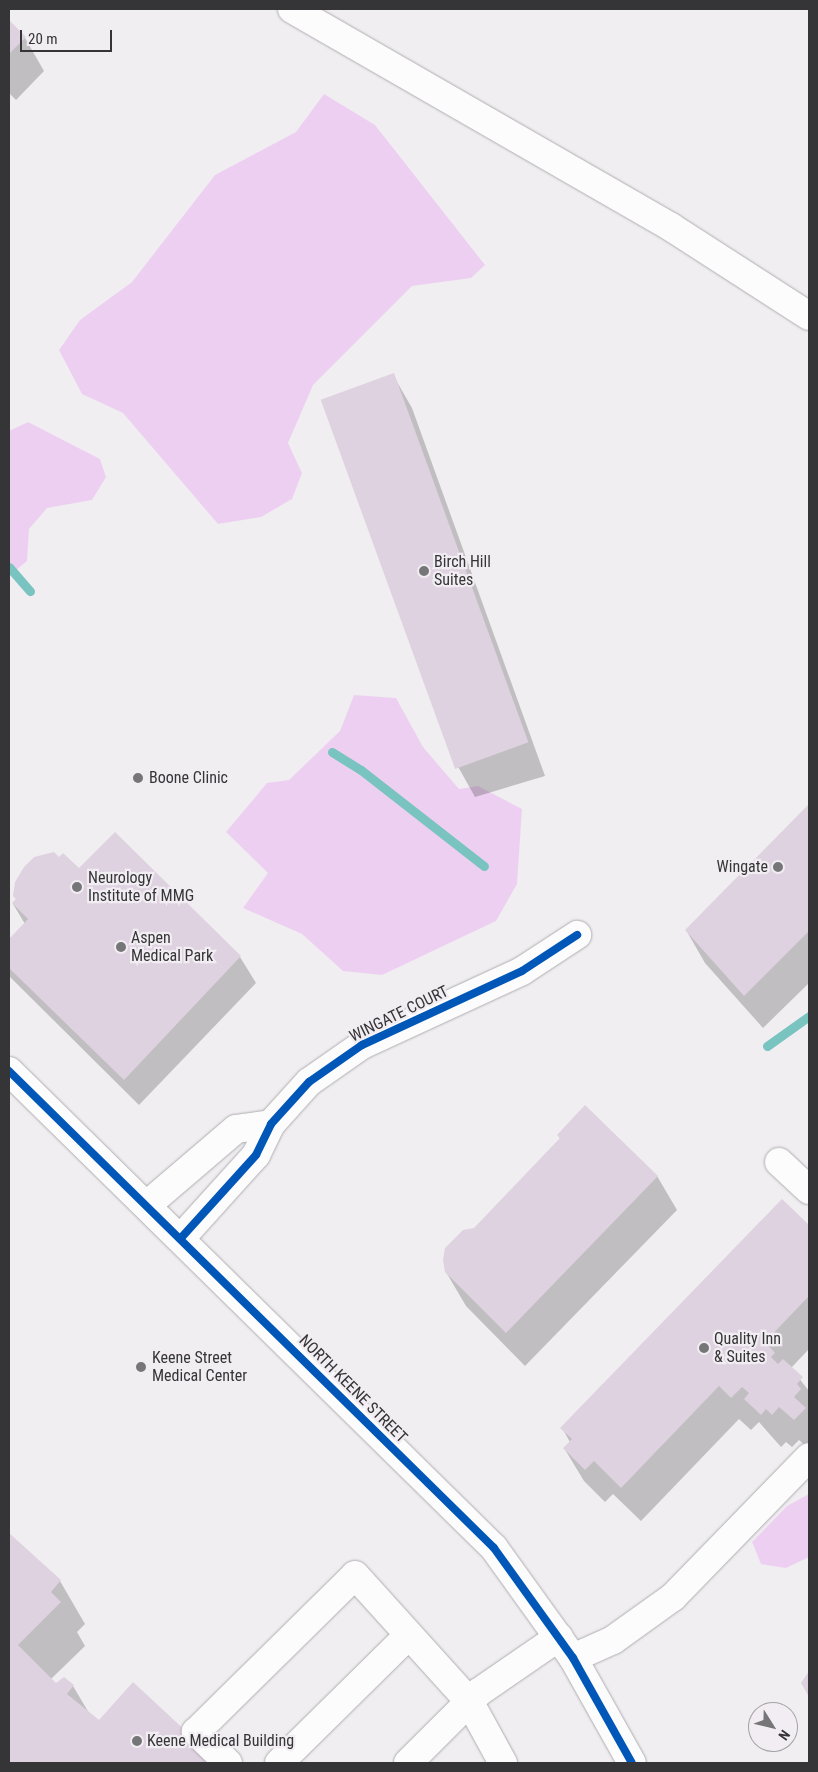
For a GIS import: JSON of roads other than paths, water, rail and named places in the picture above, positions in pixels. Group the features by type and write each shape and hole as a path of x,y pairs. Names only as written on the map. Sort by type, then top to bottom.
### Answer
{"main road":[{"path":"292,9 671,227 809,316"},
{"name":"WINGATE COURT","path":"181,1238 256,1155 271,1124 309,1082 362,1044 522,971 577,934"},
{"name":"NORTH KEENE STREET","path":"9,1071 181,1238 494,1548 566,1648 632,1763"},
{"path":"147,1205 236,1128 271,1124"},
{"path":"780,1162 809,1190"},
{"path":"408,1763 469,1701 566,1648 613,1640 673,1597 809,1456"},
{"path":"228,1763 196,1732 355,1575 469,1701 503,1763"},
{"path":"279,1763 409,1635"}],"waterway":[{"path":"9,567 30,591"},
{"path":"332,752 361,770 484,866"},
{"path":"767,1046 809,1016"}],"place":[{"name":"Birch Hill Suites","path":"424,571"},
{"name":"Boone Clinic","path":"138,778"},
{"name":"Wingate","path":"778,867"},
{"name":"Neurology Institute of MMG","path":"77,887"},
{"name":"Aspen Medical Park","path":"121,947"},
{"name":"Quality Inn & Suites","path":"704,1348"},
{"name":"Keene Street Medical Center","path":"141,1367"},
{"name":"Keene Medical Building","path":"137,1741"}]}
